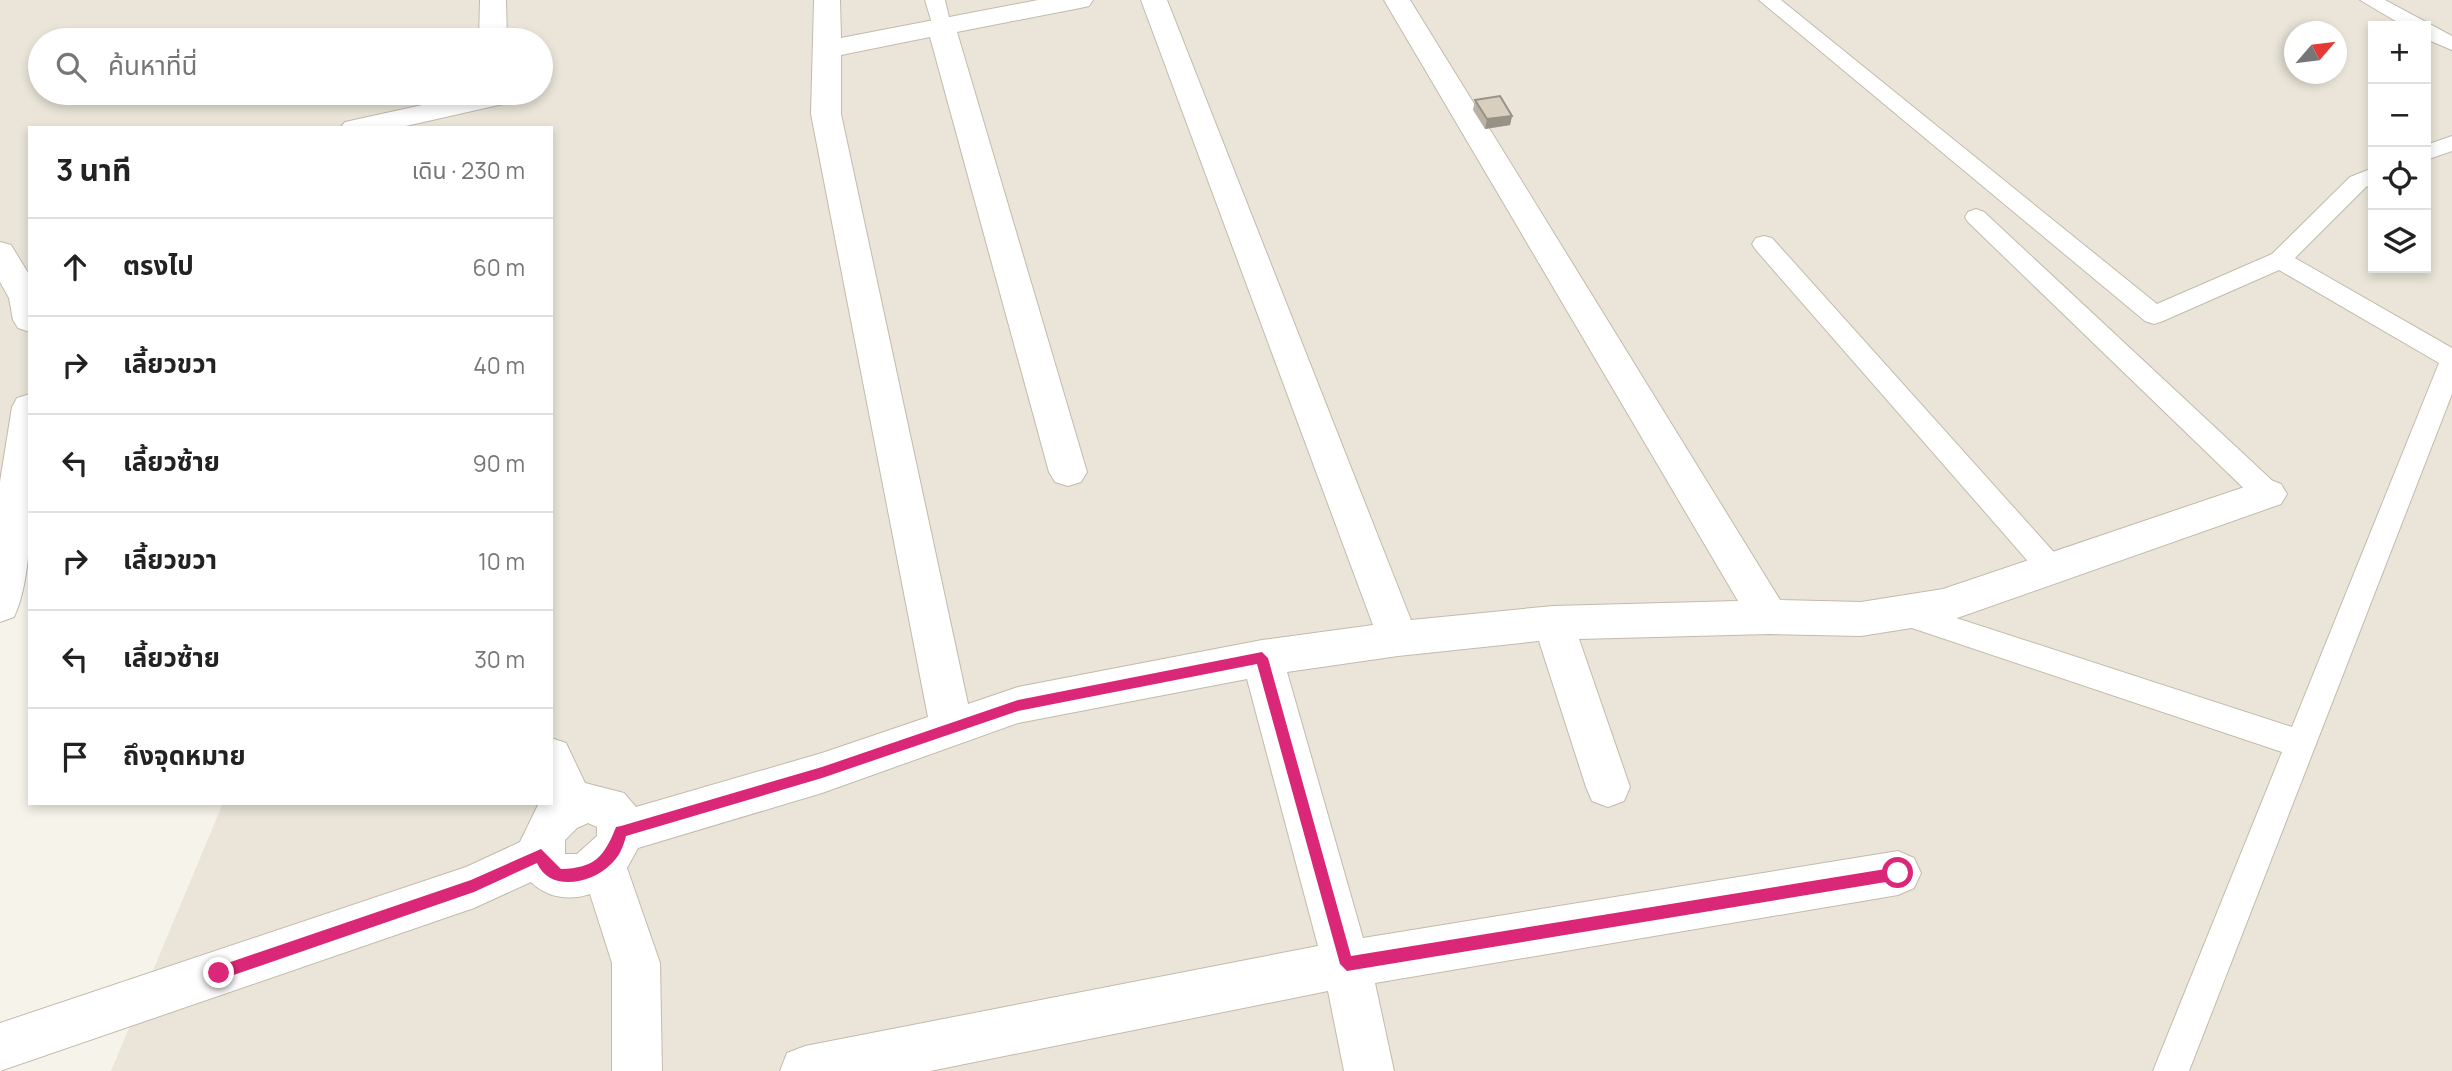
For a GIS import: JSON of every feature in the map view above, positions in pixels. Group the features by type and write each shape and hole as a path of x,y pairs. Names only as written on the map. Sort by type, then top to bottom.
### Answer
{"street":[{"path":"492,28 493,0"},
{"path":"827,0 826,114 952,729"},
{"path":"828,49 938,13 1080,0"},
{"path":"1154,0 1398,639"},
{"path":"1397,0 1769,618"},
{"path":"938,13 1068,472"},
{"path":"364,126 453,105"},
{"path":"493,105 494,126"},
{"path":"0,253 26,298 28,309"},
{"path":"0,605 28,420"},
{"path":"637,1071 636,963 612,847 620,820 613,810 601,804 588,803 573,807 555,819 543,836 541,855 544,864 559,875 582,875 612,847 1018,705 1066,694 1262,658 1398,639 1553,623 1769,618 1861,619 1907,614 1942,606 2268,494"},
{"path":"1553,623 1608,787"},
{"path":"1262,658 1347,964 1368,1071"},
{"path":"553,762 573,807"},
{"path":"0,1048 474,886 541,855"},
{"path":"805,1071 1347,964 1898,873"}],"lane":[{"path":"1769,0 2154,315 2280,260 2358,183 2368,178"},
{"path":"2373,0 2409,21"},
{"path":"2431,34 2452,44"},
{"path":"2431,151 2452,144"},
{"path":"1976,217 2268,494"},
{"path":"1764,244 2050,567"},
{"path":"2171,1071 2452,360 2280,260"},
{"path":"1907,614 2301,744"}],"shaded area":[{"path":"0,0 2452,0 2452,1071 111,1071 222,805 553,805 553,126 28,126 28,536 0,537"}],"building":[{"path":"1500,96 1512,116 1487,119 1475,100"}],"route":[{"path":"219,973 474,886 541,855 544,864 559,875 582,875 603,863 616,849 621,832 822,773 1018,705 1262,658 1347,964 1898,873"}]}
